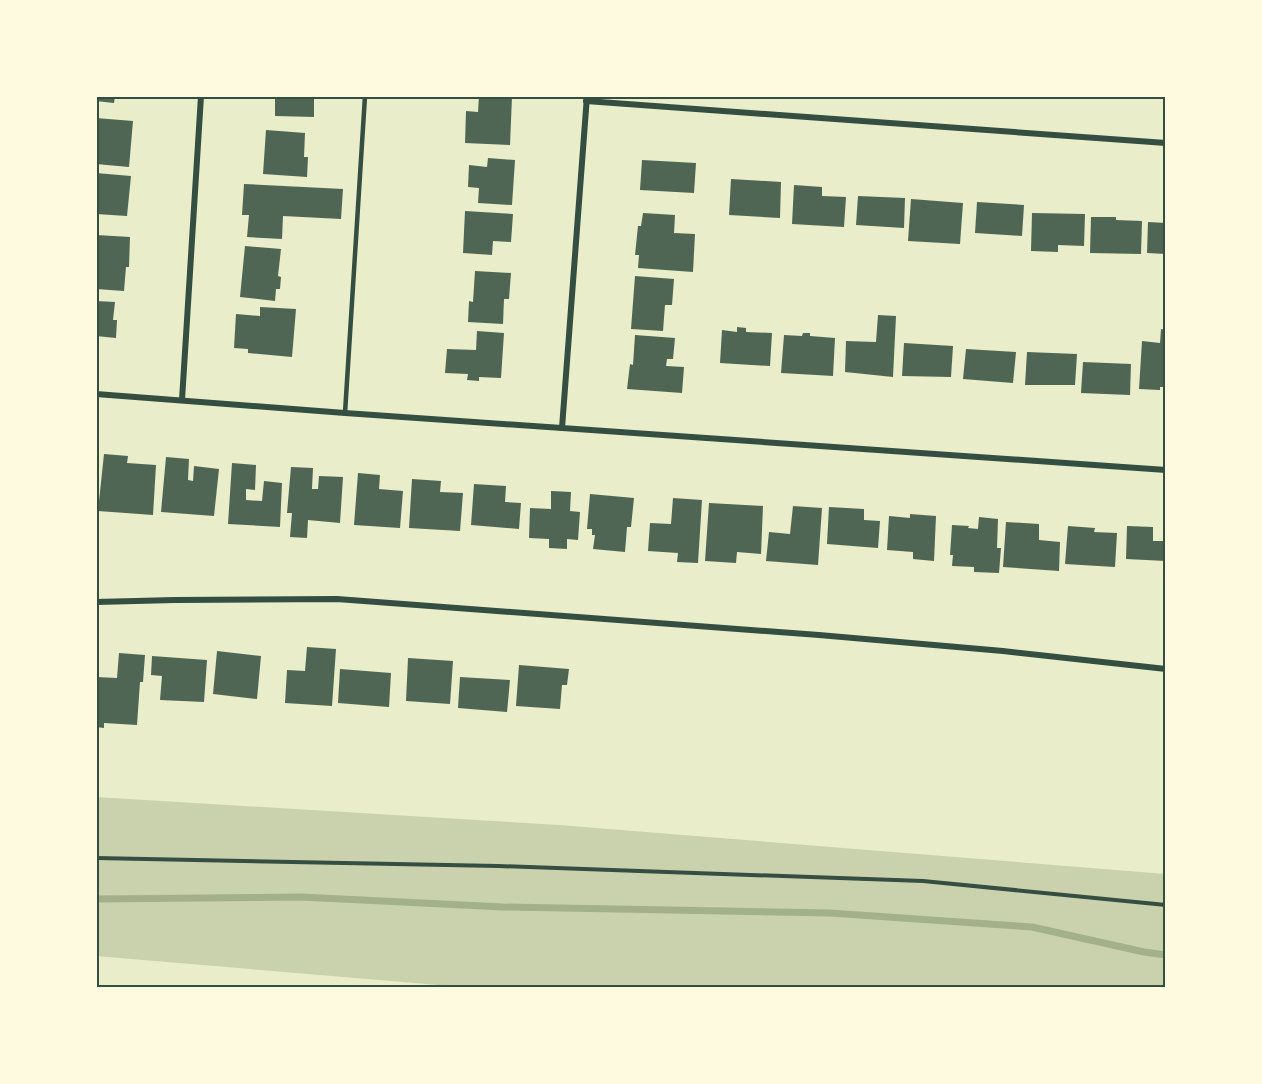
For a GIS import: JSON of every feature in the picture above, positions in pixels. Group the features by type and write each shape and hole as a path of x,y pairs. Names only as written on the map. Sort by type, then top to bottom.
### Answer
{"street":[{"path":"182,400 201,96"},
{"path":"562,428 587,99 1166,143"},
{"path":"96,394 1166,470"},
{"path":"96,602 337,599 819,635 1003,651 1166,669"}],"lane":[{"path":"345,413 365,96"}],"path":[{"path":"96,858 498,866 923,881 1166,905"}],"green space":[{"path":"96,797 559,825 1166,874 1166,988 474,988 96,956"}],"building":[{"path":"96,96 115,96 114,103 96,101"},
{"path":"275,96 314,96 314,117 275,116"},
{"path":"479,96 512,97 510,145 465,143 466,111 478,112"},
{"path":"96,118 133,121 129,167 96,164"},
{"path":"266,130 305,133 304,157 308,157 307,177 263,174"},
{"path":"488,158 515,160 512,205 478,203 479,188 468,187 469,165 487,167"},
{"path":"642,160 696,163 694,193 640,190"},
{"path":"96,173 131,176 127,216 96,214"},
{"path":"731,179 781,182 780,218 729,215"},
{"path":"244,184 343,189 341,219 283,216 282,239 247,237 249,215 242,215"},
{"path":"794,185 822,187 822,196 846,197 844,227 792,224"},
{"path":"858,196 905,198 904,228 856,225"},
{"path":"911,199 963,203 960,244 908,241"},
{"path":"977,202 1024,205 1022,236 975,233"},
{"path":"465,211 513,214 511,242 493,241 492,255 463,253"},
{"path":"643,213 675,215 674,233 695,234 693,272 638,268 639,255 635,255 638,226 641,226"},
{"path":"1032,213 1085,214 1084,246 1058,245 1058,252 1031,251"},
{"path":"1091,217 1116,217 1116,220 1142,221 1141,254 1090,253"},
{"path":"1148,222 1166,223 1166,254 1147,253"},
{"path":"96,235 130,237 129,267 126,267 124,291 96,289"},
{"path":"245,246 281,249 278,276 281,277 280,289 276,289 275,301 240,297"},
{"path":"475,271 511,273 509,299 504,299 503,324 468,322 469,301 473,302"},
{"path":"635,276 674,279 672,305 665,305 663,331 631,329"},
{"path":"96,301 115,302 113,320 117,320 116,338 96,336"},
{"path":"260,307 296,309 292,357 248,353 248,349 234,348 236,314 260,316"},
{"path":"878,315 896,316 893,377 845,372 846,341 876,342"},
{"path":"737,327 746,328 746,332 772,333 770,366 720,363 722,330 737,332"},
{"path":"1161,329 1166,330 1166,387 1160,387 1160,390 1139,389 1142,341 1160,343"},
{"path":"477,331 504,333 501,378 479,377 479,381 467,380 468,374 445,373 447,349 476,350"},
{"path":"803,333 810,333 810,336 835,338 833,376 781,373 784,335 802,336"},
{"path":"635,335 675,338 673,359 667,359 666,366 684,367 682,393 627,389 630,364 633,365"},
{"path":"904,343 953,346 951,377 902,376"},
{"path":"966,349 1016,352 1013,383 963,379"},
{"path":"1027,352 1077,354 1075,385 1025,385"},
{"path":"1083,362 1131,364 1130,395 1081,393"},
{"path":"104,454 128,456 127,463 156,465 153,515 98,511"},
{"path":"166,457 189,459 188,480 193,481 194,466 219,469 214,516 161,512"},
{"path":"232,463 256,465 255,490 246,489 246,500 262,501 264,481 282,483 280,527 228,524"},
{"path":"291,467 313,468 312,489 318,489 319,476 343,477 340,523 308,520 307,538 290,537 292,513 287,513"},
{"path":"358,473 380,475 379,489 403,491 400,528 354,525"},
{"path":"412,479 441,481 440,492 463,493 460,531 409,528"},
{"path":"474,484 506,486 505,502 521,503 519,529 471,525"},
{"path":"551,491 571,492 570,511 580,512 578,540 567,539 567,549 549,548 549,539 529,538 530,508 551,509"},
{"path":"590,494 634,498 631,527 627,527 625,552 593,549 595,535 592,535 592,529 587,529"},
{"path":"673,498 702,500 698,563 677,562 678,553 648,551 650,523 671,524"},
{"path":"709,503 763,506 761,554 737,552 736,563 705,561"},
{"path":"793,506 822,508 818,565 766,561 769,532 790,534"},
{"path":"829,507 864,509 864,520 880,521 878,548 827,544"},
{"path":"910,514 936,516 934,561 913,559 913,552 887,550 889,516 910,518"},
{"path":"979,517 998,519 997,548 1001,548 999,573 974,572 974,567 952,566 953,555 950,555 952,525 978,529"},
{"path":"1006,522 1039,524 1039,540 1060,542 1059,571 1003,567"},
{"path":"1068,526 1095,528 1094,532 1117,533 1115,567 1065,564"},
{"path":"1127,526 1153,527 1153,541 1166,541 1166,561 1126,559"},
{"path":"307,647 336,649 332,706 285,703 287,670 305,671"},
{"path":"217,651 261,656 257,699 213,694"},
{"path":"119,653 145,655 143,682 140,682 137,725 104,723 104,728 96,727 96,677 117,678"},
{"path":"152,656 207,660 204,702 160,700 162,676 151,675"},
{"path":"408,658 453,661 450,704 406,701"},
{"path":"519,665 569,669 567,685 562,685 560,709 516,706"},
{"path":"340,669 391,673 389,707 338,703"},
{"path":"460,677 510,680 507,712 458,708"}],"waterway":[{"path":"96,899 301,897 503,907 830,913 1032,927 1166,955"}]}
